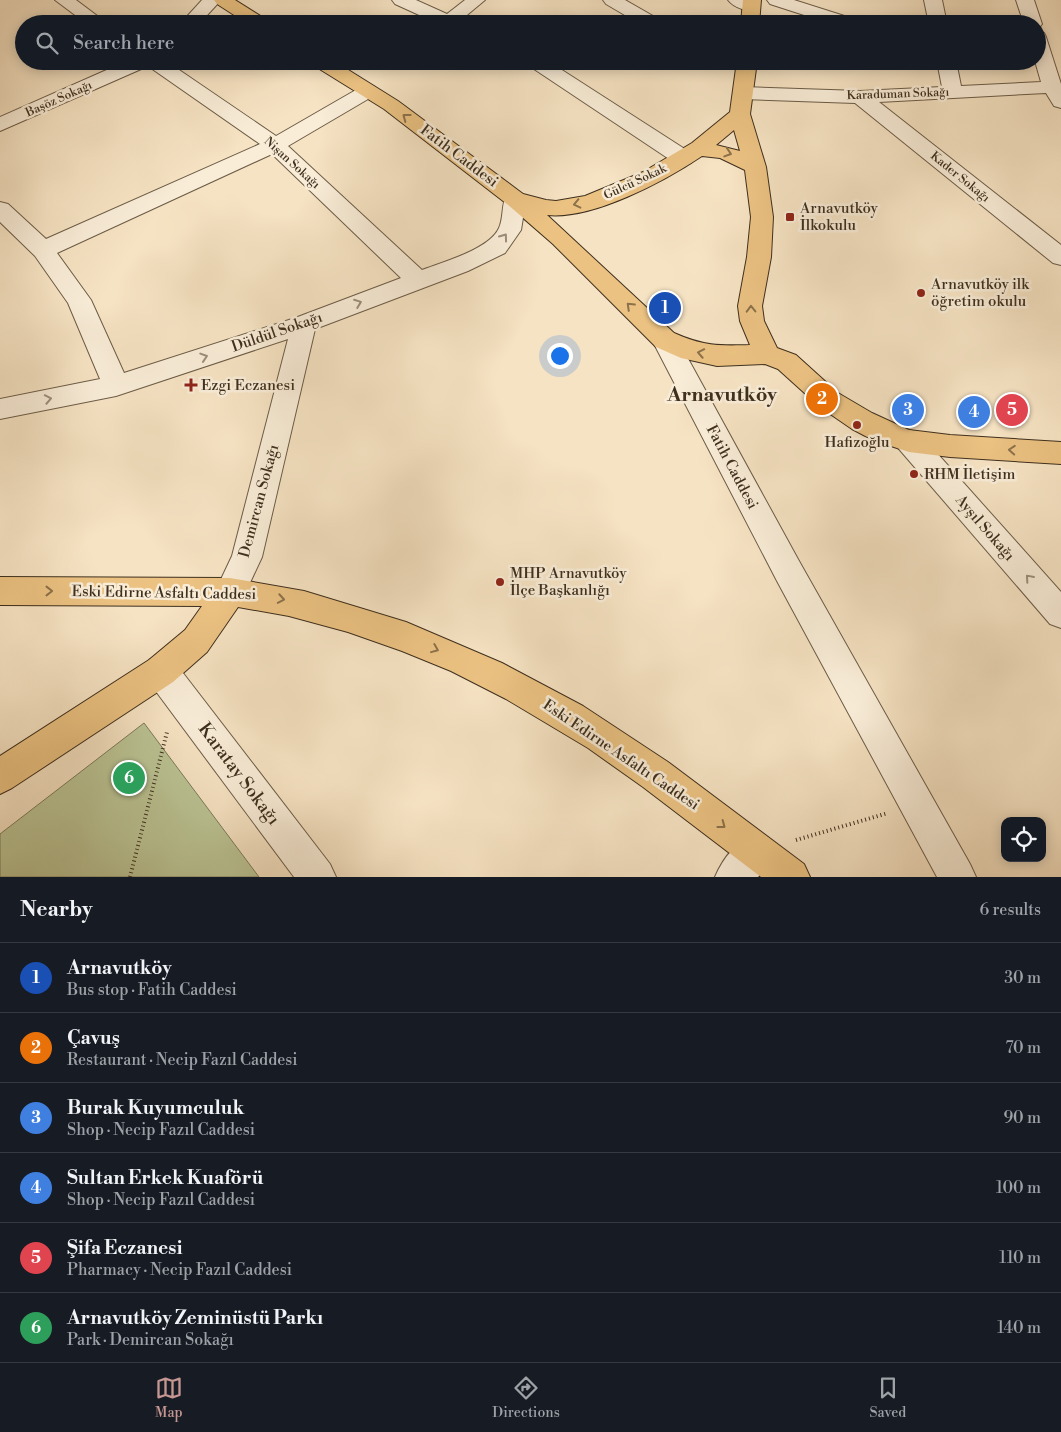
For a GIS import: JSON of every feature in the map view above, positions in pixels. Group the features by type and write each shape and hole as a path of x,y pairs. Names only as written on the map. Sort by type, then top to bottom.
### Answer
{"main road":[{"path":"223,0 247,15"},
{"path":"747,2 749,15"},
{"name":"Fatih Caddesi","path":"334,70 391,105 515,199 561,239 665,340"},
{"path":"743,70 742,103 755,167 762,217 759,256 750,306 752,321 767,354"},
{"name":"Gülcü Sokak","path":"515,199 542,207 573,205 604,197 660,172 691,153 742,103"},
{"path":"691,153 723,151 739,157 755,167"},
{"path":"665,340 690,351 717,356 767,354 787,362 829,400 883,432 908,441 960,447 1061,452"},
{"name":"Eski Edirne Asfaltı Caddesi","path":"0,591 230,592 291,600 388,630 500,679 571,718 679,792 745,864 791,877"},
{"name":"Demircan Sokağı","path":"0,776 169,681 230,592"}],"street":[{"path":"64,0 86,15"},
{"path":"198,15 212,0"},
{"path":"401,0 434,15"},
{"path":"460,15 476,0"},
{"path":"612,0 638,15"},
{"path":"776,0 823,15"},
{"path":"933,0 936,15"},
{"path":"1025,0 1030,15"},
{"path":"1046,53 1054,67 1057,94"},
{"name":"Başöz Sokağı","path":"0,125 124,70"},
{"name":"Nişan Sokağı","path":"166,70 275,145 418,280"},
{"path":"550,70 691,153"},
{"path":"948,70 953,92"},
{"path":"43,250 275,145 368,91"},
{"name":"Karaduman Sokağı","path":"742,103 953,92 1057,94"},
{"name":"Kader Sokağı","path":"860,97 1061,257"},
{"name":"Düldül Sokağı","path":"0,409 116,386 304,324 460,265 497,247 510,230 515,199"},
{"path":"0,209 43,250 79,300 116,386"},
{"name":"Demircan Sokağı","path":"230,592 246,557 304,324"},
{"name":"Fatih Caddesi","path":"665,340 788,571 957,877"},
{"name":"Ayşıl Sokağı","path":"908,441 1061,614"},
{"name":"Karatay Sokağı","path":"169,681 317,877"}],"path":[{"path":"130,877 169,681"},
{"path":"745,864 917,805"}],"green space":[{"path":"144,723 259,877 0,877 0,834"}],"place":[{"name":"Arnavutköy İlkokulu","path":"790,217"},
{"name":"Arnavutköy ilk öğretim okulu","path":"921,293"},
{"name":"Arnavutköy","path":"665,308"},
{"name":"Ezgi Eczanesi","path":"191,385"},
{"name":"Çavuş","path":"822,399"},
{"name":"Burak Kuyumculuk","path":"908,410"},
{"name":"Şifa Eczanesi","path":"1012,410"},
{"name":"Sultan Erkek Kuaförü","path":"974,412"},
{"name":"Hafizoğlu","path":"857,425"},
{"name":"RHM İletişim","path":"914,474"},
{"name":"MHP Arnavutköy İlçe Başkanlığı","path":"500,582"},
{"name":"Arnavutköy Zeminüstü Parkı","path":"129,778"}],"district":[{"name":"Arnavutköy","path":"722,395"}]}
